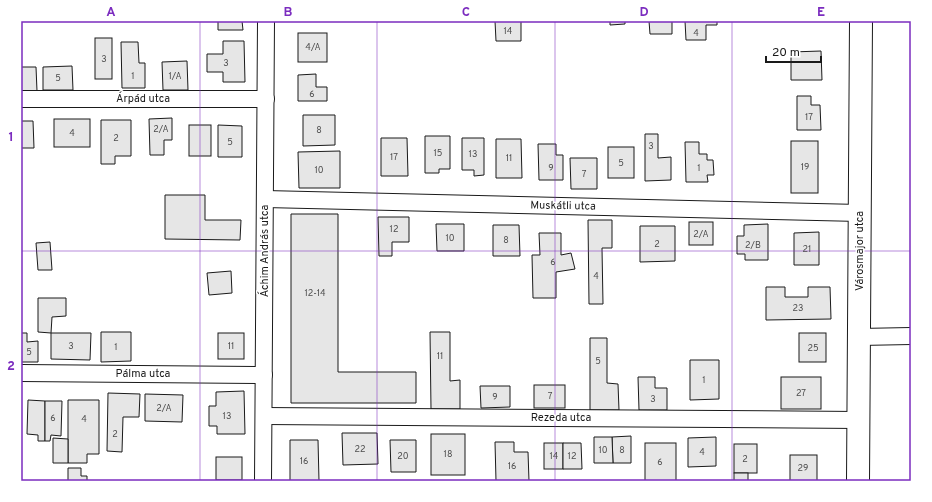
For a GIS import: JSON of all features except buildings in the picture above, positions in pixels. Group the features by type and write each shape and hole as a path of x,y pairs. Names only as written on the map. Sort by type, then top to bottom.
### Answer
{"street":[{"name":"Áchim András utca","path":"263,481 266,21"},
{"name":"Városmajor utca","path":"858,481 861,21"},
{"name":"Árpád utca","path":"21,99 266,99"},
{"name":"Muskátli utca","path":"265,199 860,213"},
{"path":"859,337 911,336"},
{"name":"Pálma utca","path":"21,373 264,375"},
{"name":"Rezeda utca","path":"264,416 859,420"}]}
